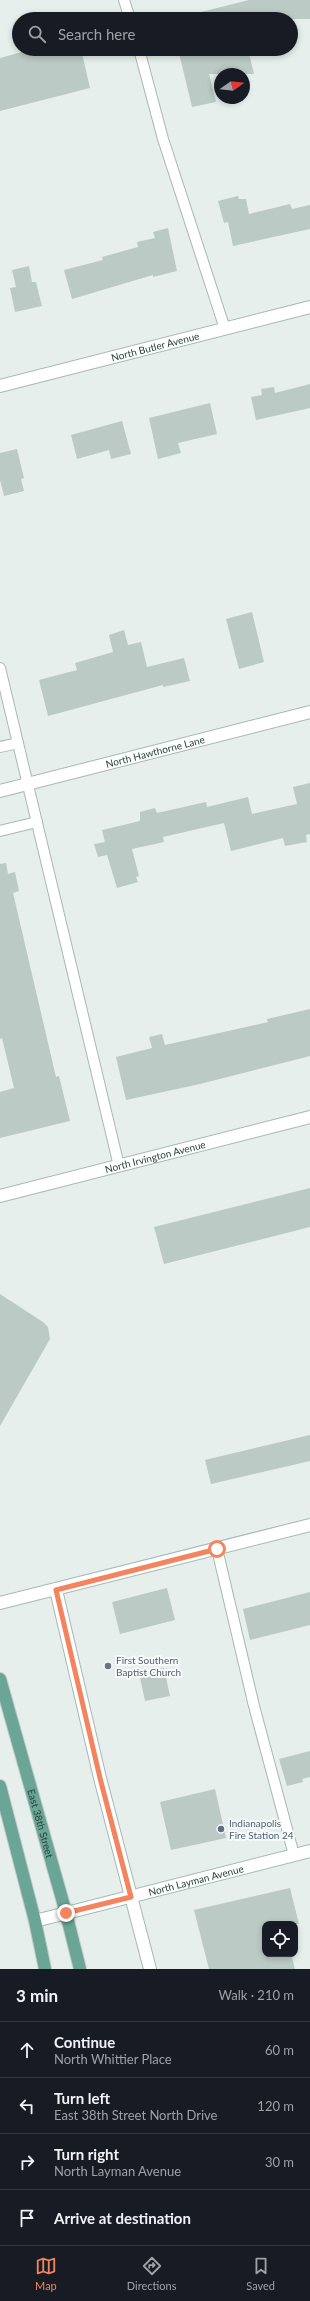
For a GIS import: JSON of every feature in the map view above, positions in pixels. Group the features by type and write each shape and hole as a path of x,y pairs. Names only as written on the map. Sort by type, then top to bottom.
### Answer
{"main road":[{"name":"East 38th Street","path":"0,1679 66,1913 80,1969"},
{"path":"0,1786 35,1921 45,1969"}],"street":[{"name":"North Butler Avenue","path":"0,386 310,307"},
{"name":"North Hawthorne Lane","path":"0,791 310,713"},
{"name":"North Irvington Avenue","path":"0,1196 310,1117"},
{"path":"0,1603 310,1525"},
{"path":"56,1590 100,1778 150,1969"},
{"name":"North Layman Avenue","path":"35,1921 310,1851"}],"lane":[{"path":"124,0 128,12"},
{"path":"141,56 165,146 225,329"},
{"path":"0,668 3,697 18,743 119,1166"},
{"path":"0,747 18,743"},
{"path":"0,831 37,822"},
{"path":"217,1549 254,1706 294,1855"}],"building":[{"path":"249,0 310,0 310,19 298,19 298,12 201,12"},
{"path":"12,55 12,56 83,56 90,88 0,111 0,58"},
{"path":"180,56 250,56 254,74 250,74 250,68 214,68 214,74 209,74 214,94 214,102 192,107"},
{"path":"238,196 239,199 246,199 249,214 290,204 292,209 310,205 310,229 233,246 228,222 224,223 218,201"},
{"path":"168,228 177,271 153,277 153,275 72,299 64,270 103,260 102,257 138,247 137,242 155,238 153,232"},
{"path":"29,266 32,282 36,282 42,306 15,312 10,288 16,287 12,270"},
{"path":"310,384 310,408 256,420 251,397 262,395 261,389 274,387 275,393"},
{"path":"210,403 217,434 178,443 181,453 158,459 149,418"},
{"path":"122,421 131,454 111,459 109,450 77,459 71,435"},
{"path":"17,449 24,478 21,479 24,491 4,496 0,480 0,453"},
{"path":"252,612 264,662 239,669 226,619"},
{"path":"124,630 128,645 141,642 147,667 184,658 190,681 163,687 163,685 48,716 39,680 77,670 75,663 113,652 109,635"},
{"path":"310,783 310,834 306,835 307,842 285,846 283,838 231,851 224,823 163,837 164,842 132,849 139,876 136,877 138,882 117,888 107,855 98,857 94,844 105,842 102,830 140,821 140,812 155,808 157,813 206,802 207,807 248,797 252,814 297,804 293,787"},
{"path":"6,863 8,874 15,872 19,891 13,893 56,1077 59,1076 70,1121 0,1138 0,1092 14,1088 2,1038 0,1039 0,864"},
{"path":"310,1009 310,1056 200,1084 126,1100 116,1057 152,1048 149,1037 162,1034 165,1045 268,1022 267,1019"},
{"path":"310,1188 310,1227 164,1264 154,1227"},
{"path":"0,1294 43,1322 48,1327 50,1339 0,1426"},
{"path":"310,1435 310,1461 211,1484 205,1460"},
{"path":"167,1588 175,1620 120,1634 112,1602"},
{"path":"310,1592 310,1625 250,1640 243,1609"},
{"path":"164,1668 170,1696 145,1701 139,1673"},
{"path":"310,1751 310,1777 302,1779 303,1782 287,1786 279,1759"},
{"path":"215,1789 226,1838 171,1850 160,1802"},
{"path":"290,1888 299,1924 298,1921 262,1921 262,1957 292,1957 295,1969 209,1969 194,1910"}],"place":[{"name":"First Southern Baptist Church","path":"108,1666"},
{"name":"Indianapolis Fire Station 24","path":"221,1829"}],"route":[{"path":"66,1913 131,1897 100,1778 56,1590 217,1549"}]}
